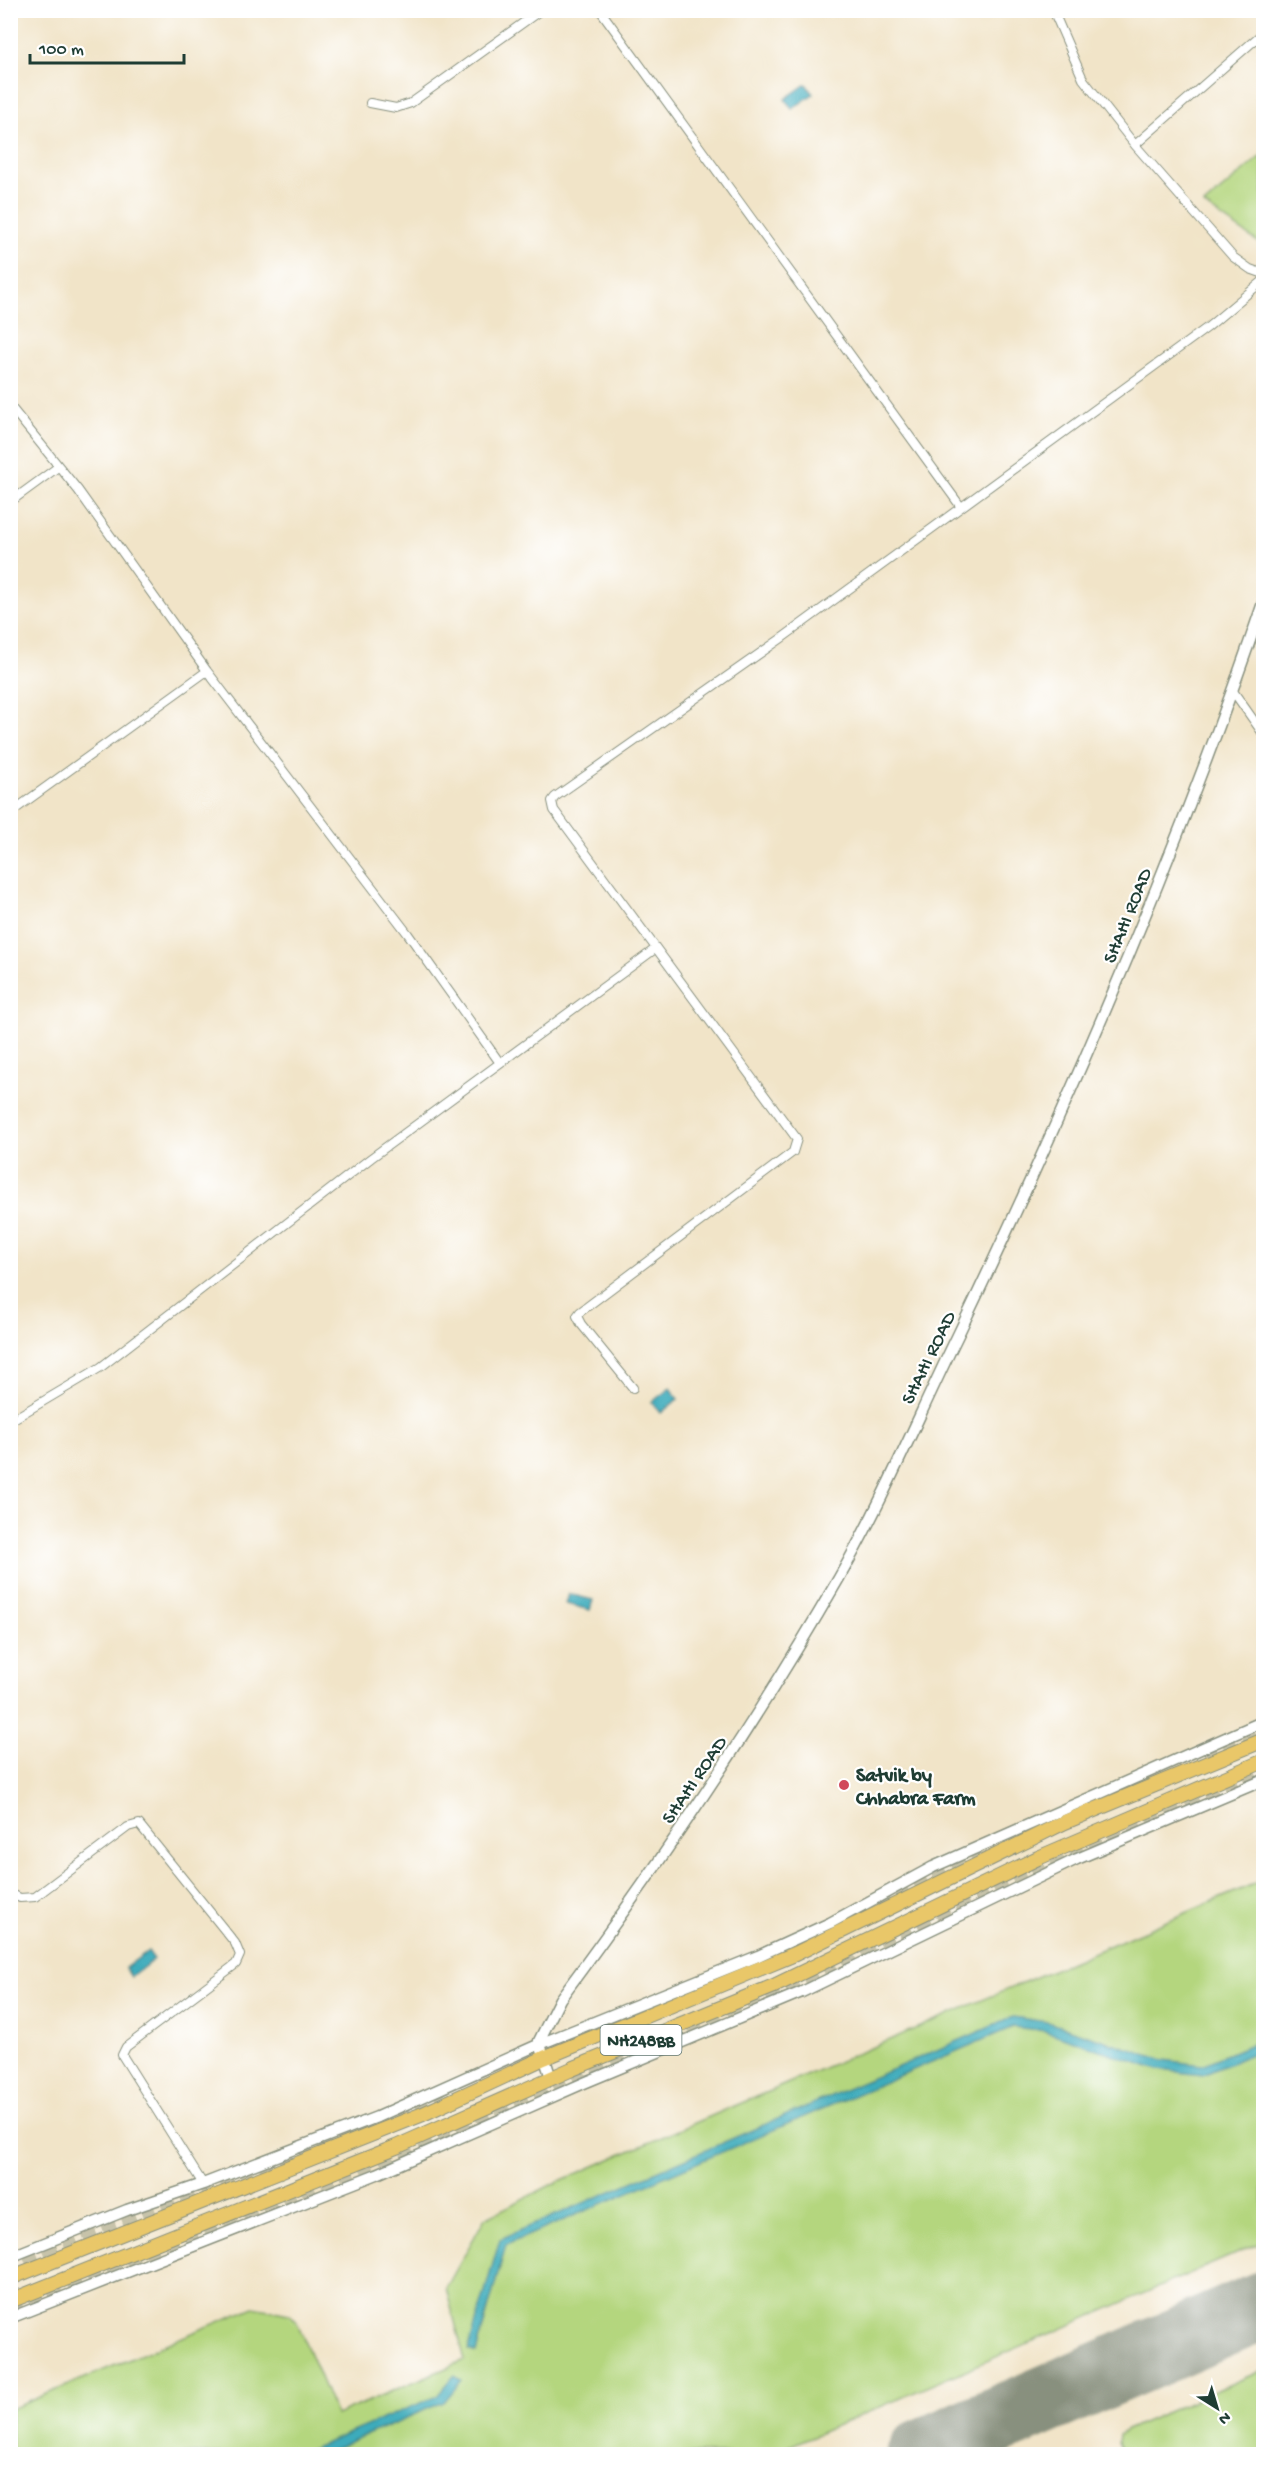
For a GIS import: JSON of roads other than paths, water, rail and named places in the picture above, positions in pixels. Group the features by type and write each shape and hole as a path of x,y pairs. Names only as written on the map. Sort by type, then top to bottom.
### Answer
{"highway":[{"name":"NH248BB","path":"10,2278 423,2114 544,2058 795,1954 1065,1822 1263,1740"},
{"name":"NH248BB","path":"10,2301 396,2147 551,2078 806,1972 1038,1858 1263,1761"}],"street":[{"path":"370,103 396,108 411,103 541,10"},
{"path":"600,10 961,507"},
{"path":"1053,10 1083,79 1135,145 1233,257 1263,274"},
{"path":"1135,145 1263,32"},
{"path":"10,209 10,242"},
{"path":"633,1388 577,1316 793,1152 797,1145 794,1134 655,949 554,810 552,801 789,633 1208,327 1263,280"},
{"path":"10,406 58,466 207,671 408,934 500,1063"},
{"path":"10,502 58,466"},
{"name":"SHAHI ROAD","path":"540,2044 540,2036 560,1999 725,1765 779,1681 870,1519 1009,1227 1112,997 1233,691 1263,600"},
{"path":"10,813 207,671"},
{"path":"1233,691 1263,735"},
{"path":"10,1421 94,1372 271,1234 655,949"},
{"path":"10,2257 127,2210 203,2184 377,2116 540,2044 795,1940 943,1862 1263,1721"},
{"path":"10,2318 406,2162 593,2079 802,1992 1069,1863 1263,1780"},
{"path":"10,1893 20,1898 35,1897 128,1827 139,1824 236,1943 240,1955 236,1964 126,2047 122,2055 203,2184"},
{"path":"540,2044 551,2078"}],"water":[{"path":"806,84 813,94 792,109 785,99"},
{"path":"670,1388 678,1399 661,1413 652,1402"},
{"path":"569,1594 593,1600 590,1610 566,1604"},
{"path":"148,1951 154,1959 131,1977 125,1968"},
{"path":"1013,2017 1048,2022 1164,2060 1202,2065 1263,2039 1263,2049 1203,2075 1158,2070 1045,2031 1013,2027 506,2245 476,2353 468,2350 500,2239"},
{"path":"454,2376 462,2380 444,2402 322,2454 300,2454 437,2396"}],"tunnel":[{"path":"1203,1753 1264,1729"},
{"path":"10,2312 314,2191 841,1968 1000,1885 1264,1773"},
{"path":"839,1923 994,1846"},
{"path":"714,1981 759,1960"},
{"path":"26,2264 446,2097"}],"place":[{"name":"Satvik by Chhabra Farm","path":"844,1785"}]}
